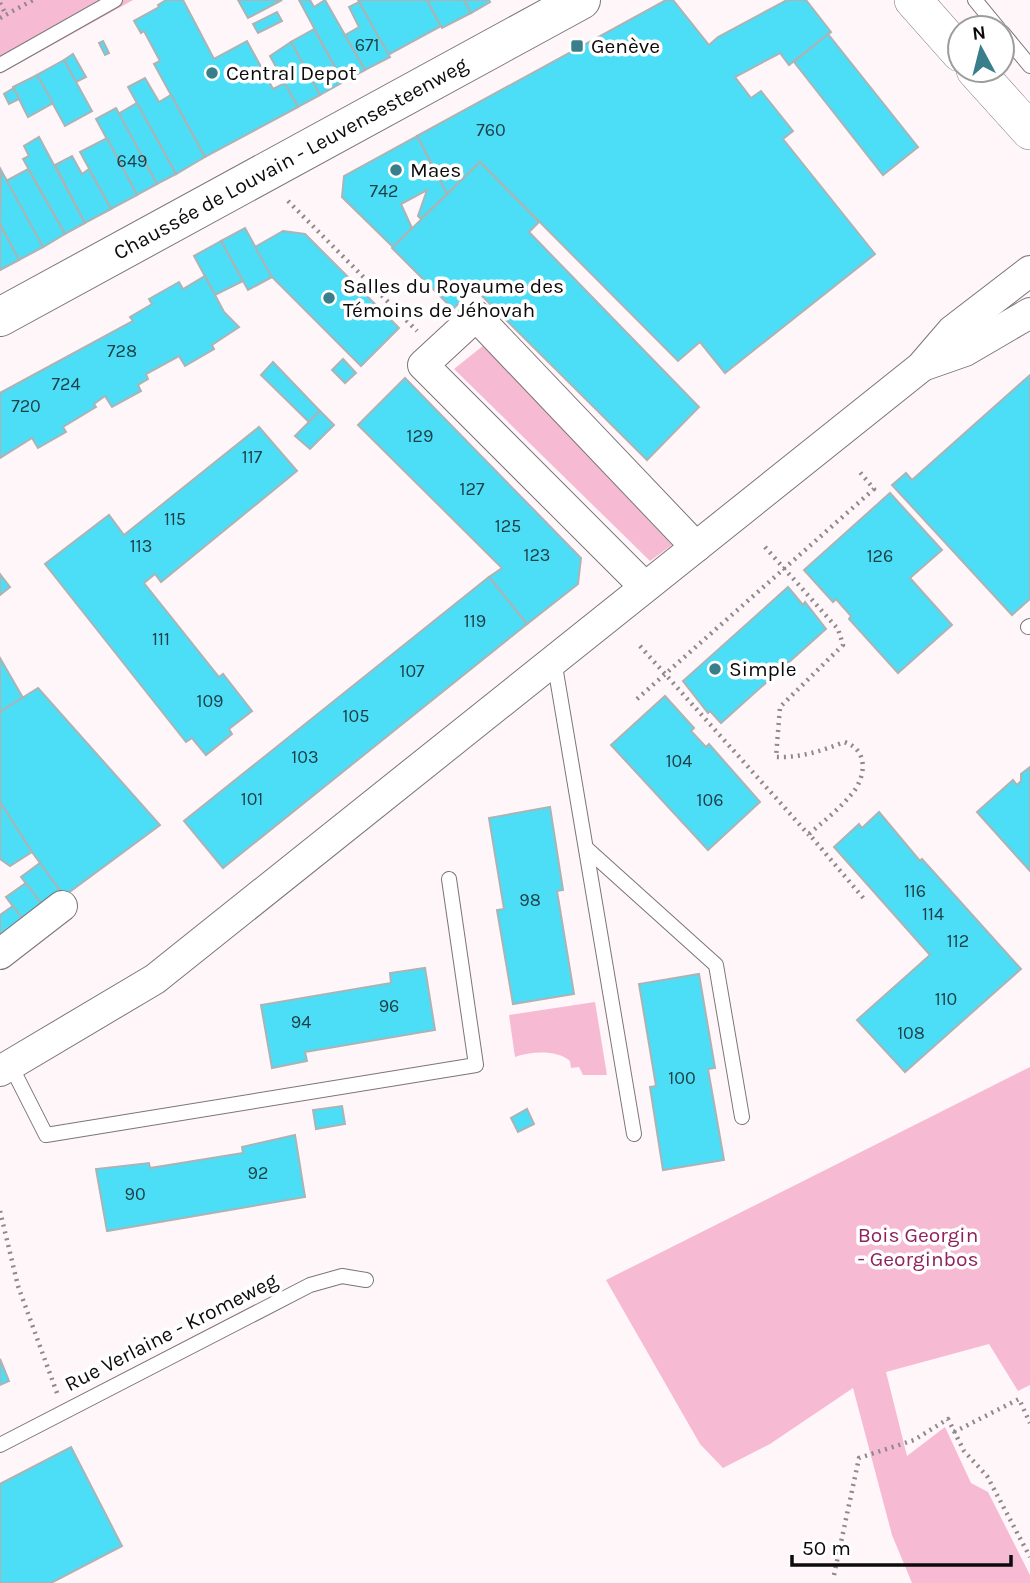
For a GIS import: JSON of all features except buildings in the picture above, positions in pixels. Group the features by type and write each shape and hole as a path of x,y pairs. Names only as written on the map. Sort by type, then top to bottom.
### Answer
{"main road":[{"name":"Chaussée de Louvain - Leuvensesteenweg","path":"0,317 581,0"}],"street":[{"path":"913,0 946,37"},
{"path":"947,0 958,14"},
{"path":"1016,82 1030,97"},
{"path":"988,84 1030,131"},
{"path":"3,1063 155,979 921,366 952,331 1030,271"},
{"path":"921,366 965,351 1030,313"},
{"path":"645,587 422,365 476,316 696,547"},
{"path":"0,954 62,906"}],"lane":[{"path":"0,65 115,0"},
{"path":"975,0 986,14"},
{"path":"1016,49 1030,66"},
{"path":"554,660 634,1134"},
{"path":"586,848 716,965 742,1117"},
{"path":"3,1063 46,1135 476,1065 449,879"},
{"name":"Rue Verlaine - Kromeweg","path":"0,1445 310,1284 342,1276 366,1280"}],"path":[{"path":"0,18 33,0"},
{"path":"0,3 6,15"},
{"path":"288,201 438,352"},
{"path":"637,699 874,489 859,471"},
{"path":"765,547 838,629 843,645 780,707 776,757 824,750 844,742 854,745 863,758 862,774 853,794 810,835"},
{"path":"640,646 865,900"},
{"path":"0,1211 18,1286 57,1392 47,1398"},
{"path":"954,1432 1019,1399 1030,1423"},
{"path":"834,1575 859,1458 914,1440 948,1419 964,1451 987,1476 1030,1557"}],"green space":[{"path":"0,0 133,0 0,74"},
{"path":"484,345 672,545 650,561 454,369"},
{"path":"595,1002 607,1075 583,1075 579,1067 571,1068 570,1061 565,1057 551,1053 515,1057 509,1015"},
{"name":"Bois Georgin - Georginbos","path":"1030,1067 1030,1385 1018,1391 989,1344 886,1372 907,1456 945,1427 971,1483 988,1492 1030,1575 1030,1583 912,1583 892,1535 853,1388 770,1444 723,1468 700,1444 606,1280"}],"place":[{"name":"Genève","path":"577,46"},
{"name":"Central Depot","path":"212,73"},
{"name":"Maes","path":"396,170"},
{"name":"Salles du Royaume des Témoins de Jéhovah","path":"329,298"},
{"name":"Simple","path":"715,669"}]}
